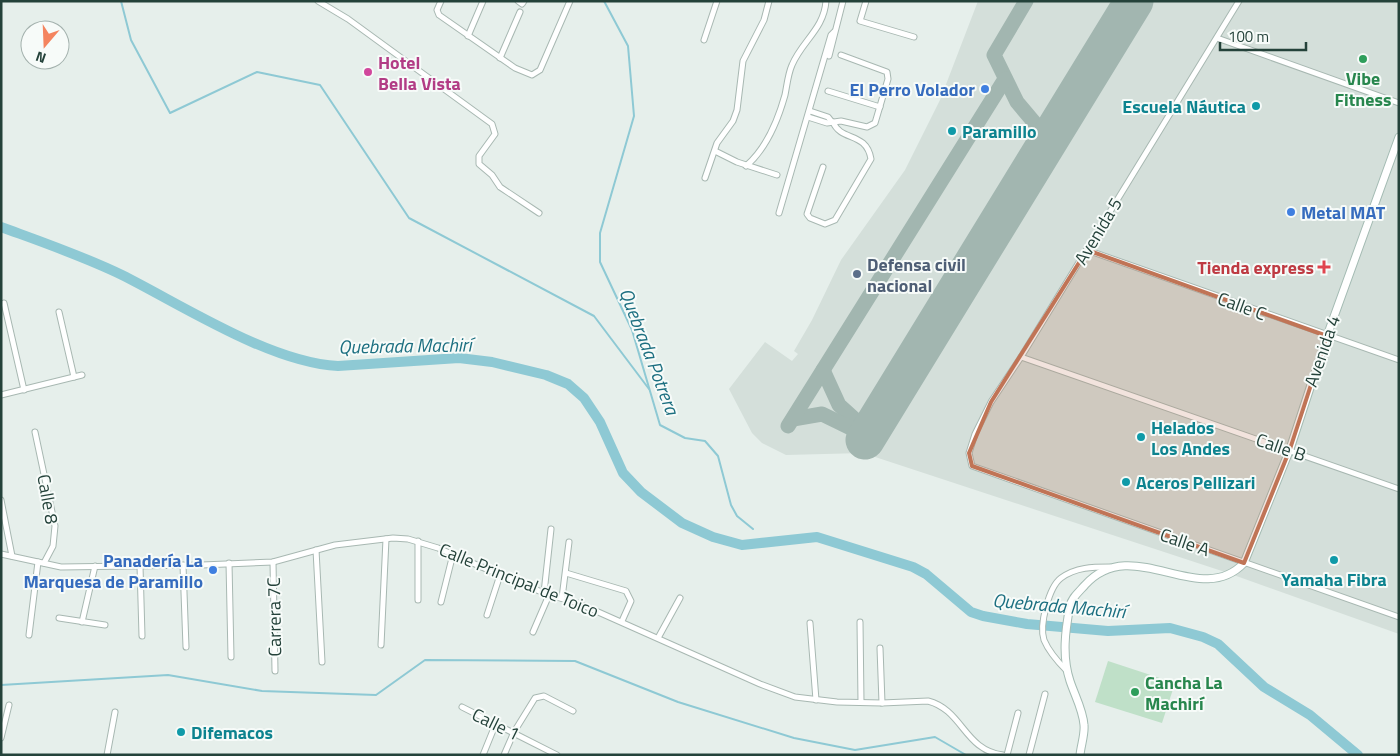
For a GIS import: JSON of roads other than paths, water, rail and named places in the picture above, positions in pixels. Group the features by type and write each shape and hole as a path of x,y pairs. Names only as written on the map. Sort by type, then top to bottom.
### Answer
{"main road":[{"name":"Avenida 4","path":"1244,563 1290,449 1327,336 1399,137"},
{"path":"1080,755 1084,727 1083,717 1067,671 1064,654 1070,603 1092,578 1110,568 1148,567 1201,580 1229,575 1244,563"}],"street":[{"path":"318,1 348,19 492,124 495,134 479,156 479,164 492,175 500,187 539,212"},
{"path":"441,1 437,10 438,15 528,75 537,73 570,1"},
{"path":"468,36 483,1"},
{"path":"518,1 522,4 524,1"},
{"path":"704,40 717,1"},
{"path":"705,178 720,138 733,121 737,110 743,61 764,20 769,1"},
{"path":"746,166 764,146 782,105 792,65 819,26 823,18 826,1"},
{"path":"780,213 835,35 834,32 843,1"},
{"path":"866,1 860,21 914,37"},
{"name":"Avenida 5","path":"972,466 969,453 975,434 990,402 1021,357 1240,1"},
{"path":"500,58 520,12"},
{"path":"1217,38 1399,103"},
{"path":"810,112 827,123 872,126 875,123 888,78 886,72 841,55"},
{"path":"828,91 880,107"},
{"path":"823,167 807,214 810,218 825,224 835,220 871,159 870,153 859,138 841,133 833,122"},
{"path":"715,151 746,166 777,175"},
{"name":"Calle C","path":"1087,250 1399,360"},
{"path":"4,303 24,390"},
{"path":"59,312 74,377"},
{"name":"Calle B","path":"1021,357 1290,449 1399,489"},
{"path":"1,395 82,375"},
{"name":"Calle 8","path":"34,432 55,526 53,546 44,564"},
{"name":"Calle A","path":"972,466 1399,617"},
{"path":"1,500 12,556"},
{"path":"533,632 546,594 551,528"},
{"path":"381,645 386,539"},
{"name":"Calle Principal de Toico","path":"1,554 61,567 183,565 273,562 316,550 386,539 418,541 500,576 622,622 777,691 816,700 882,703 928,701 937,704 954,716 982,749 1003,755"},
{"path":"418,541 418,600"},
{"path":"562,598 568,542"},
{"path":"316,550 322,662"},
{"path":"441,602 452,554"},
{"path":"29,635 38,562"},
{"name":"Carrera 7C","path":"273,562 275,671"},
{"path":"230,563 231,656"},
{"path":"183,565 186,647"},
{"path":"82,622 95,566"},
{"path":"140,566 142,636"},
{"path":"1067,671 1051,653 1042,633 1046,610 1054,585 1061,578 1081,568 1110,568"},
{"path":"566,573 626,591 631,601 622,622"},
{"path":"488,615 500,576"},
{"path":"658,638 680,598"},
{"path":"59,618 105,625"},
{"path":"860,622 861,702"},
{"path":"810,623 816,700"},
{"path":"880,648 882,703"},
{"path":"1029,755 1045,694"},
{"path":"504,755 514,732 534,700 539,696 546,697 573,711"},
{"path":"1,738 9,705"},
{"name":"Calle 1","path":"462,707 557,755"},
{"path":"107,755 114,712"},
{"path":"1007,755 1018,713"},
{"path":"483,755 496,723"}],"waterway":[{"path":"121,1 131,40 170,113 257,72 320,85 409,218 594,316 649,389"},
{"name":"Quebrada Potrera","path":"604,1 628,46 634,116 600,233 600,262 632,330 660,425 685,438 705,441 718,456 731,505 737,516 753,529"},
{"name":"Quebrada Machirí","path":"1,227 107,268 227,331 284,355 338,366 459,358 492,362 546,375 568,384 584,398 600,422 623,473 641,492 682,523 713,537 742,545 817,537 913,567 926,574 971,612 983,616 1027,624 1108,631 1170,628 1203,637 1218,644 1264,687 1310,715 1358,755"},
{"path":"1,685 168,675 262,691 376,695 425,660 575,661 678,702 794,738 855,750 935,737 966,755"}],"place":[{"name":"Vibe Fitness","path":"1363,59"},
{"name":"Hotel Bella Vista","path":"368,72"},
{"name":"El Perro Volador","path":"985,89"},
{"name":"Escuela Náutica","path":"1256,106"},
{"name":"Paramillo","path":"952,131"},
{"name":"Metal MAT","path":"1291,212"},
{"name":"Tienda express","path":"1324,267"},
{"name":"Defensa civil nacional","path":"857,274"},
{"name":"Helados Los Andes","path":"1141,437"},
{"name":"Aceros Pellizari","path":"1126,482"},
{"name":"Yamaha Fibra","path":"1334,560"},
{"name":"Panadería La Marquesa de Paramillo","path":"213,570"},
{"name":"Cancha La Machirí","path":"1135,692"},
{"name":"Difemacos","path":"181,732"}]}
